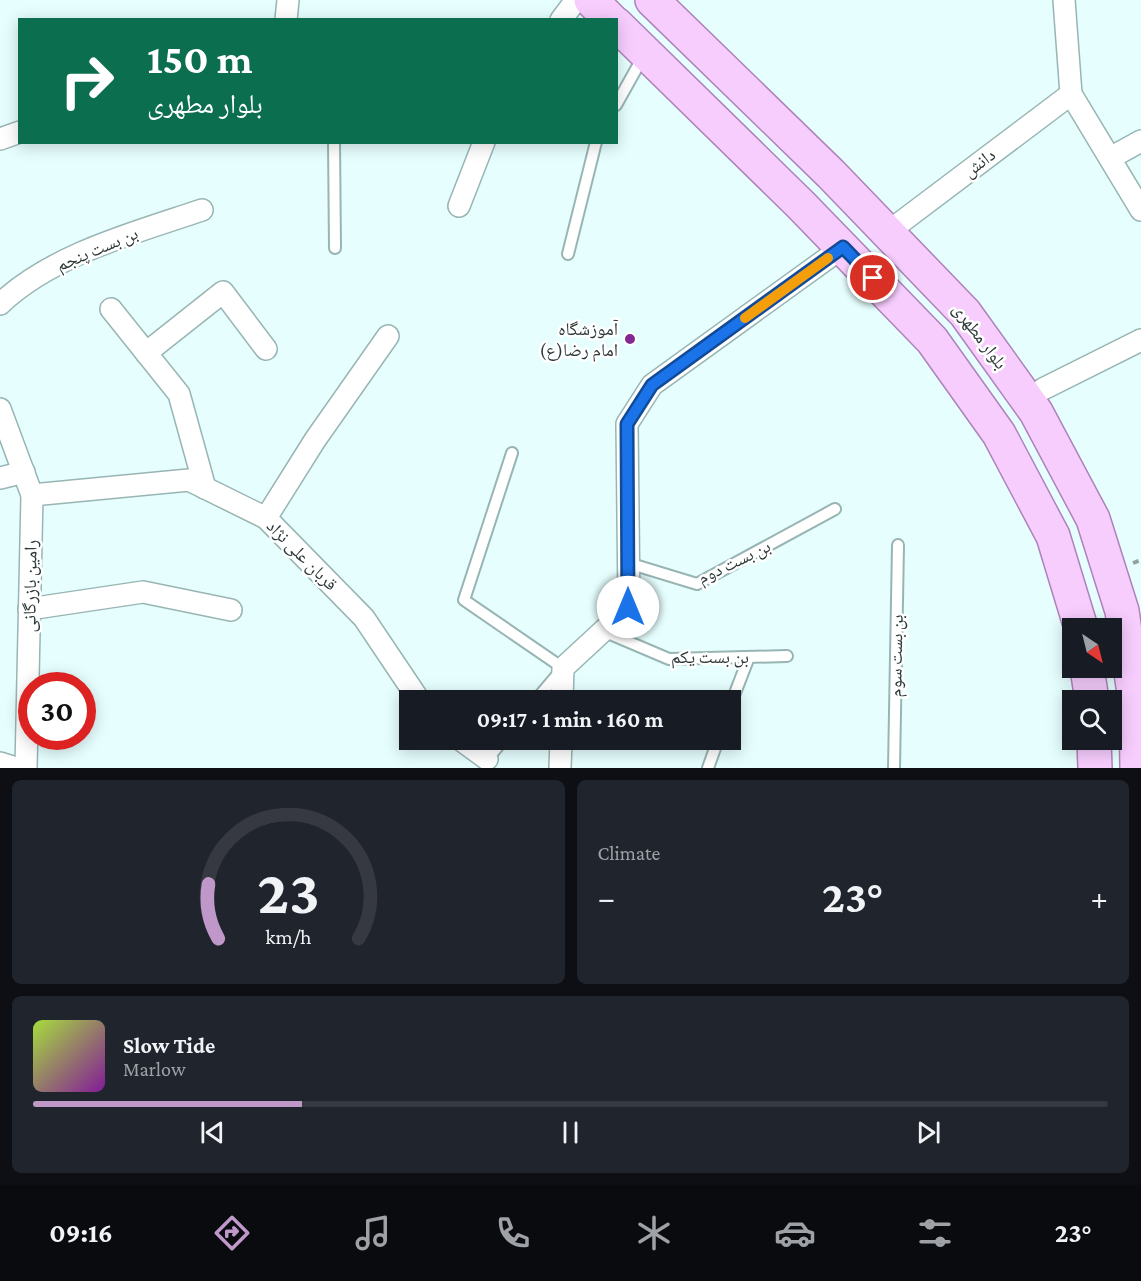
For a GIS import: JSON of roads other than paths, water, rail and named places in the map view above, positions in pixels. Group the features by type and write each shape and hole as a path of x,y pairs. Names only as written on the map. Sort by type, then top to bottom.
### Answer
{"main road":[{"path":"591,0 609,18"},
{"name":"بلوار مطهری","path":"652,0 831,174 966,313 1036,411 1093,519 1122,611 1136,707 1137,768"},
{"path":"618,26 843,247 932,340 999,434 1053,536 1079,618"},
{"path":"1094,750 1095,768"}],"street":[{"path":"286,18 288,0"},
{"path":"562,18 576,0"},
{"path":"1067,2 1071,94 1141,210"},
{"name":"دانش","path":"888,232 1071,94"},
{"path":"0,140 18,133"},
{"path":"1110,158 1141,141"},
{"path":"459,206 483,144"},
{"name":"بن بست پنجم","path":"0,304 57,264 101,244 201,210"},
{"path":"562,690 563,668 628,607 627,424 652,385 843,247"},
{"path":"146,353 223,292 266,349"},
{"path":"111,309 179,394 205,488"},
{"path":"266,518 315,440 388,336"},
{"path":"1043,389 1141,340"},
{"name":"رامین بازرگانی","path":"0,409 32,495 26,768"},
{"path":"0,478 24,472"},
{"name":"قربان علی نژاد","path":"32,495 189,480 266,518 364,618 412,690"},
{"path":"29,609 143,592 231,610"},
{"path":"471,750 485,763"},
{"path":"560,768 561,750"},
{"path":"0,763 16,768"}],"lane":[{"path":"618,101 645,52"},
{"path":"334,144 335,248"},
{"path":"568,254 596,144"},
{"path":"512,453 464,600 563,668 544,690"},
{"name":"بن بست دوم","path":"628,563 697,584 835,509"},
{"name":"بن بست سوم","path":"894,768 898,545"},
{"name":"بن بست یکم","path":"603,631 669,659 787,656"},
{"path":"736,690 749,657"},
{"path":"485,763 495,750"},
{"path":"708,768 714,750"}],"place":[{"name":"آموزشگاه امام رضا(ع)","path":"630,339"}]}
